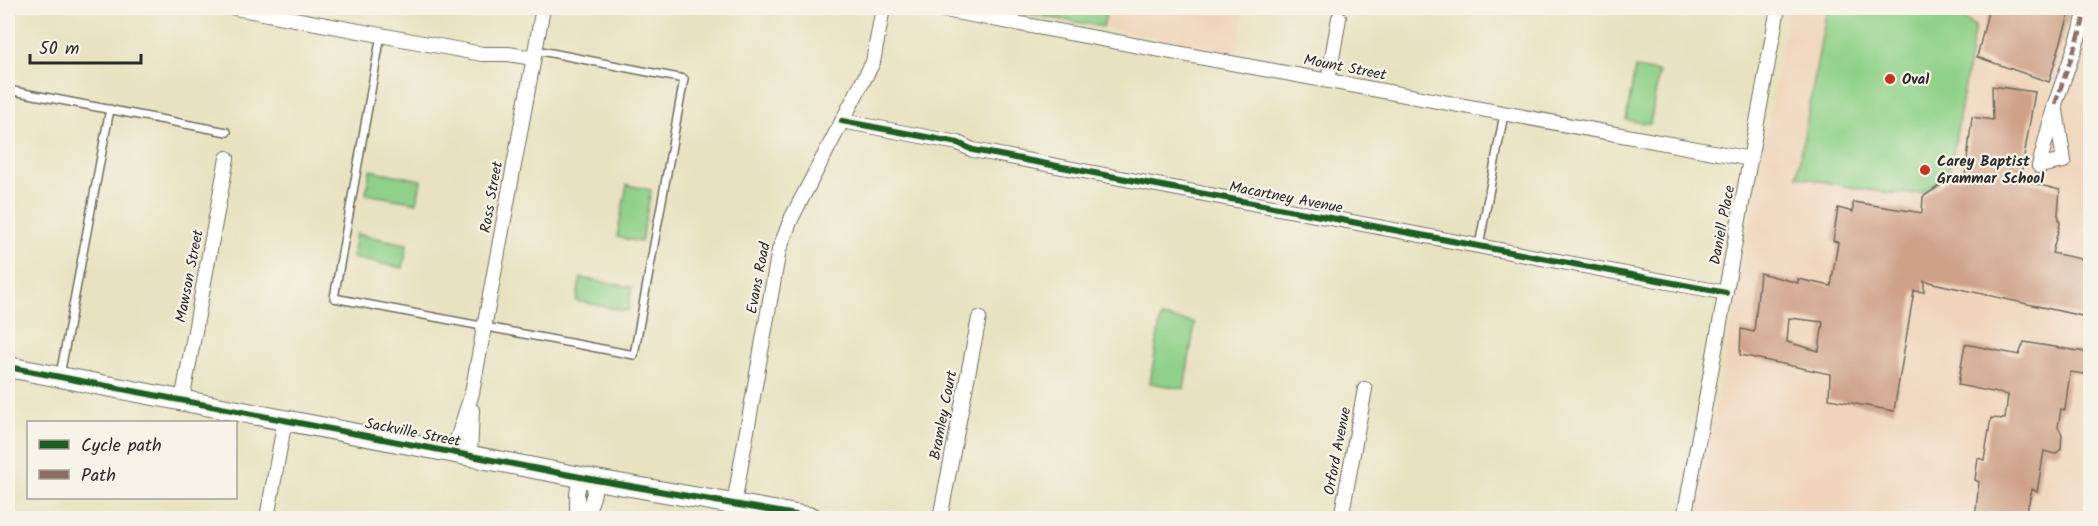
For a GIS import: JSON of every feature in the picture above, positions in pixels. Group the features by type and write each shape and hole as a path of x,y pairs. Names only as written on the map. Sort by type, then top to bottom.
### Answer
{"street":[{"path":"235,8 482,54 535,54"},
{"name":"Ross Street","path":"462,454 543,8"},
{"name":"Evans Road","path":"734,504 779,250 792,217 874,60 883,8"},
{"name":"Mount Street","path":"934,8 1751,159"},
{"name":"Daniell Place","path":"1684,519 1778,8"},
{"path":"2055,104 2081,30 2086,8"},
{"path":"1328,81 1340,18"},
{"name":"Macartney Avenue","path":"842,122 958,143 973,150 1726,293"},
{"name":"Mawson Street","path":"182,401 227,158"},
{"name":"Bramley Court","path":"940,519 979,318"},
{"name":"Sackville Street","path":"8,368 813,519"},
{"name":"Orford Avenue","path":"1341,519 1365,389"},
{"path":"267,519 285,420"},
{"path":"577,519 577,494 588,478"},
{"path":"585,519 593,497 588,478"}],"lane":[{"path":"381,35 334,298 634,355 684,79 535,54"},
{"path":"8,90 227,132"},
{"path":"60,377 110,109"},
{"path":"1479,246 1504,114"}],"shaded area":[{"path":"1107,8 1245,8 1237,53 1103,27"},
{"name":"Carey Baptist Grammar School","path":"1789,8 2090,8 2090,518 1695,518"}],"green space":[{"path":"995,8 1107,8 1103,27"},
{"name":"Oval","path":"1827,8 1929,8 1954,13 1975,26 1951,165 1940,180 1925,191 1899,194 1843,186 1797,176"},
{"path":"1635,68 1659,72 1650,124 1626,120"},
{"path":"370,170 421,180 417,203 366,194"},
{"path":"627,185 651,190 641,242 617,237"},
{"path":"356,234 407,244 403,268 352,258"},
{"path":"581,278 632,287 628,311 576,301"},
{"path":"1161,317 1195,323 1184,389 1150,383"}],"building":[{"path":"1989,8 2071,8 2049,82 1977,57"},
{"path":"1992,86 2035,92 2020,180 2060,190 2058,214 2060,224 2052,253 2086,260 2086,268 2091,269 2091,318 1924,281 1924,292 1914,291 1894,411 1829,399 1830,374 1740,355 1741,329 1754,332 1760,273 1798,283 1798,279 1831,286 1838,242 1833,241 1838,208 1853,212 1853,202 1922,213 1923,197 1951,178 1965,177 1972,117 1993,120","holes":["1789,318 1823,322 1819,351 1787,342"]},
{"path":"2024,342 2091,353 2091,375 2070,372 2065,410 2061,409 2058,427 2062,434 2061,449 2055,454 2044,451 2037,492 2032,489 2027,511 2022,510 2019,519 1975,519 1979,482 1975,480 1978,458 1984,460 1991,418 2005,419 2008,395 1958,385 1965,344 2019,355"}],"marked path":[{"path":"2055,104 2081,30 2086,8"}],"cycle path":[{"path":"842,121 958,143 973,150 1726,293"},
{"path":"8,367 596,480 813,518"}],"place":[{"name":"Oval","path":"1890,79"},
{"name":"Carey Baptist Grammar School","path":"1925,170"}]}
